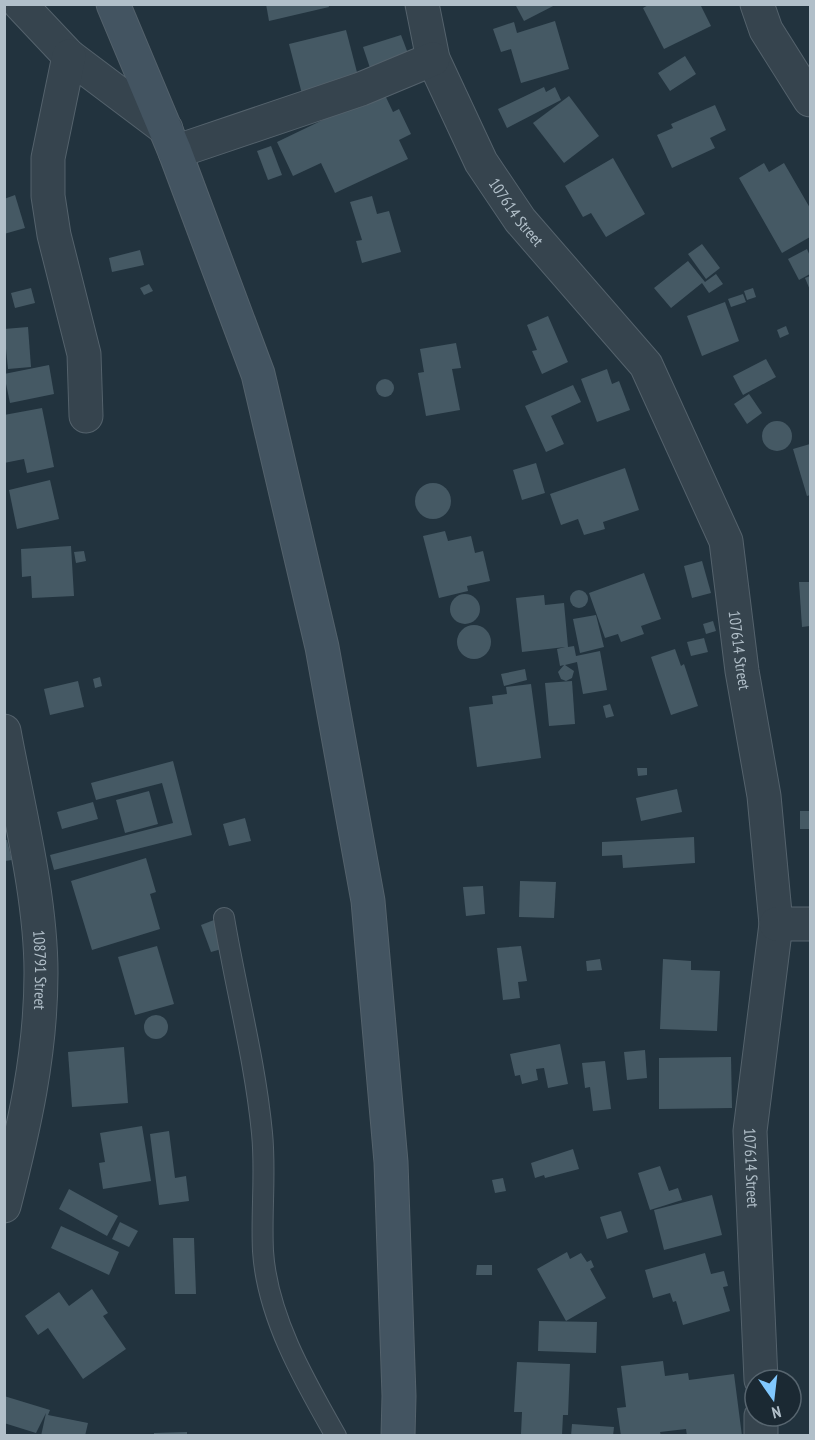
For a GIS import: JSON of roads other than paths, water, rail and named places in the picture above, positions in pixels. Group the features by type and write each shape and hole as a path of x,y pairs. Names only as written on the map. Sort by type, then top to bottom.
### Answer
{"main road":[{"path":"114,4 171,140 258,374 322,647 368,901 391,1162 399,1396 398,1436"}],"street":[{"path":"20,4 69,56 171,140 362,89 433,59"},
{"name":"107614 Street","path":"422,4 433,59 481,162 520,220 646,365 726,541 741,671 764,796 776,924 750,1131 760,1368"},
{"path":"757,4 766,30 810,100"},
{"path":"69,56 48,158 48,196 54,235 84,354 86,416"},
{"name":"108791 Street","path":"4,731 33,896 41,972 37,1063 4,1206"},
{"path":"776,924 810,924"}],"lane":[{"path":"224,918 234,984 251,1052 262,1134 263,1252 270,1296 282,1331 336,1436"}]}
